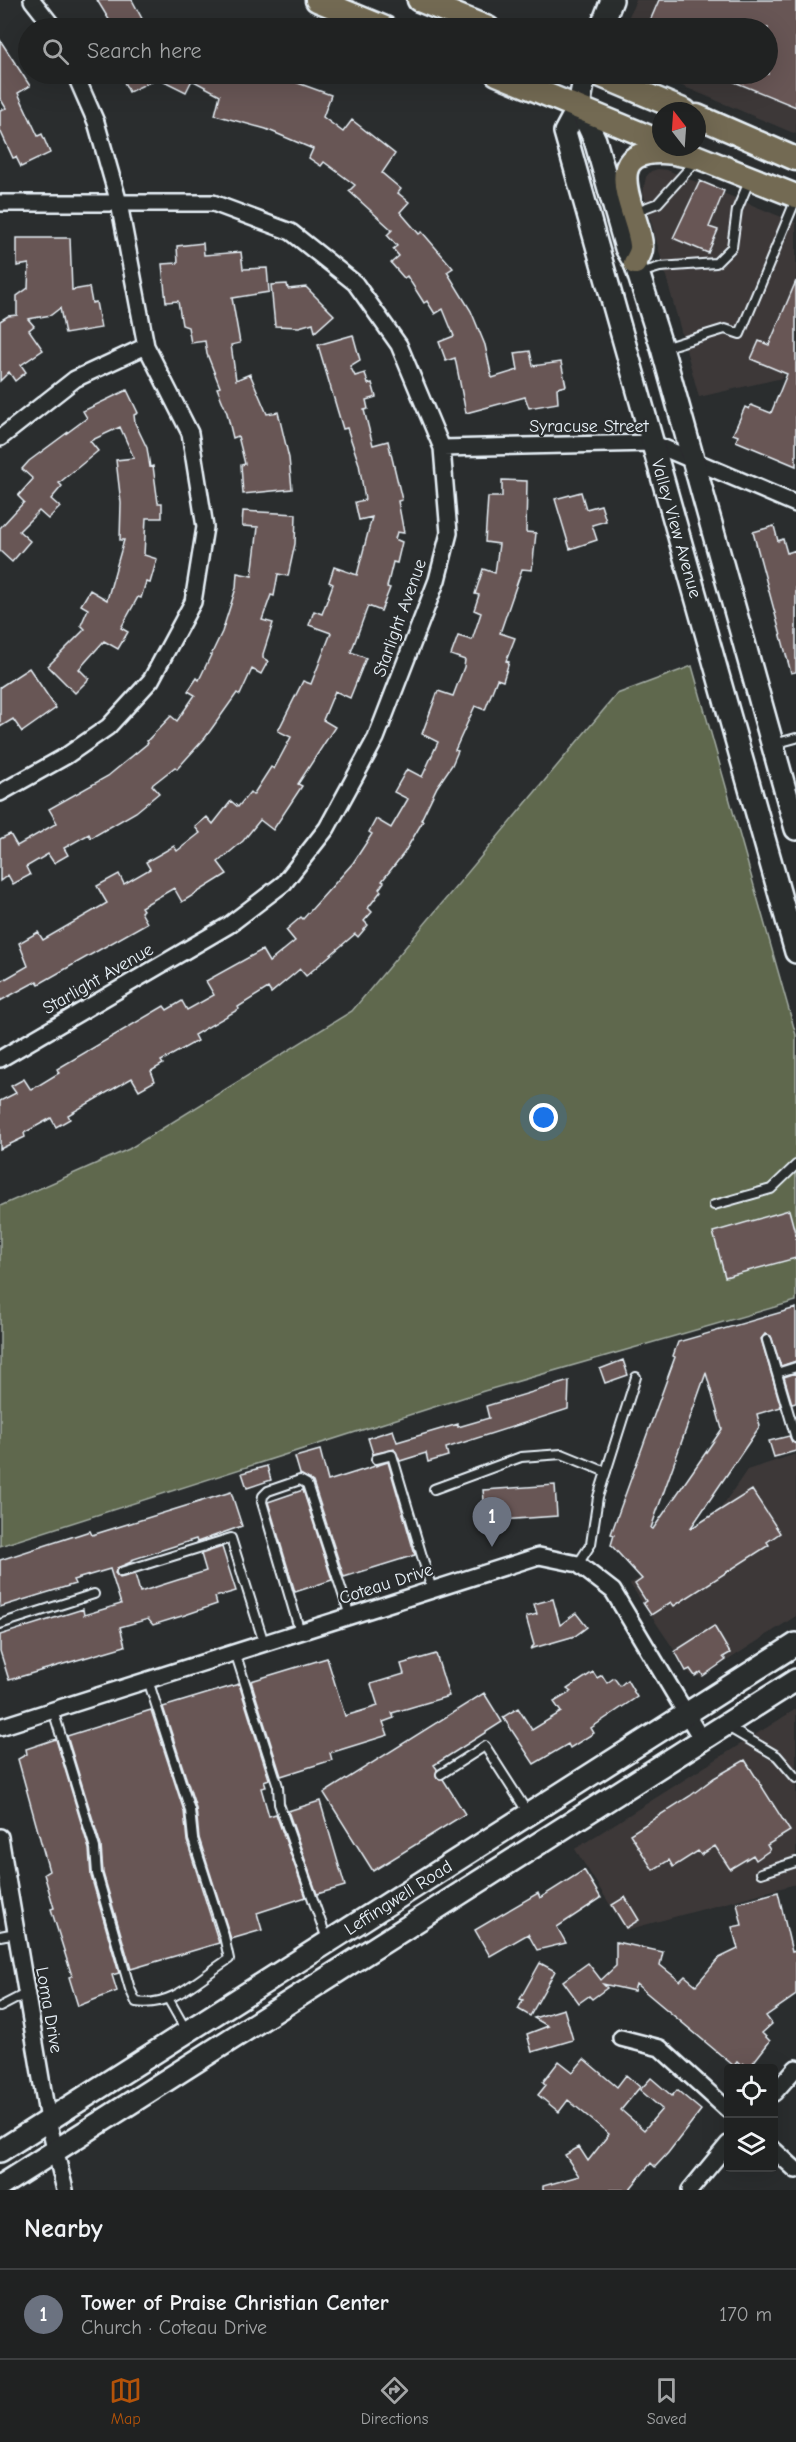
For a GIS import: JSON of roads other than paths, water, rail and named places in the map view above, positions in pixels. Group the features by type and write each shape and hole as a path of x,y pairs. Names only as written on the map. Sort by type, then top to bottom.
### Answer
{"main road":[{"path":"317,0 361,18"},
{"path":"419,0 463,18"},
{"path":"605,18 612,0"},
{"path":"523,84 652,138"},
{"name":"Valley View Avenue","path":"583,84 579,106 565,132 796,952"},
{"path":"621,84 664,102"},
{"name":"Valley View Avenue","path":"579,106 595,140 626,248 637,268 662,348 796,829"},
{"path":"706,120 796,159"},
{"path":"637,268 641,245 625,176 633,161 646,154 662,152 699,158"},
{"path":"694,156 796,197"},
{"name":"Leffingwell Road","path":"0,2151 796,1644"},
{"name":"Leffingwell Road","path":"0,2186 796,1680"}],"street":[{"path":"32,0 46,18"},
{"path":"0,794 66,756 108,727 151,680 193,602 205,527 190,433 146,346 118,203 96,122 79,84"},
{"name":"Starlight Avenue","path":"0,203 213,203 291,232 355,283 399,345 442,448 448,533 437,580 376,738 327,828 284,883 229,925 0,1059"},
{"path":"0,438 75,379 146,346"},
{"name":"Syracuse Street","path":"442,448 652,443 796,504"},
{"name":"Coteau Drive","path":"1,1722 53,1710 539,1556 578,1564 614,1591 702,1740"},
{"name":"Loma Drive","path":"0,1837 3,1874 27,1993 48,2120 65,2190"},
{"path":"621,2038 660,2048 724,2106"},
{"path":"778,2088 796,2068"},
{"path":"690,2190 724,2150"},
{"path":"778,2154 796,2170"}],"lane":[{"path":"632,212 658,203 699,158"},
{"path":"637,268 716,262 732,247 737,210 750,178"},
{"path":"662,348 725,328 740,334 796,197"},
{"path":"772,745 796,738"},
{"path":"714,1205 771,1189 796,1165"},
{"path":"767,1340 796,1438"},
{"path":"777,1373 796,1367"},
{"path":"578,1564 591,1544 598,1497 636,1377"},
{"path":"434,1489 521,1457 562,1454 606,1472"},
{"path":"376,1459 392,1455 432,1590"},
{"path":"300,1632 262,1502 263,1496 268,1491 300,1480 307,1484 350,1616"},
{"path":"121,1572 231,1538 264,1643"},
{"path":"0,1624 94,1594"},
{"path":"235,1652 278,1786 279,1804 328,1942"},
{"path":"53,1710 95,1848 97,1874 130,1989 136,2002 152,2005 169,2000 228,1959 224,1936 193,1839 190,1810 148,1680"},
{"path":"724,1726 777,1756 796,1778"},
{"path":"441,1774 485,1746 528,1815"},
{"path":"761,1873 796,1862"},
{"path":"0,1936 16,1933"},
{"path":"0,2007 27,1993"},
{"path":"169,2000 187,2032"}],"place":[{"name":"Tower of Praise Christian Center","path":"492,1547"}]}
